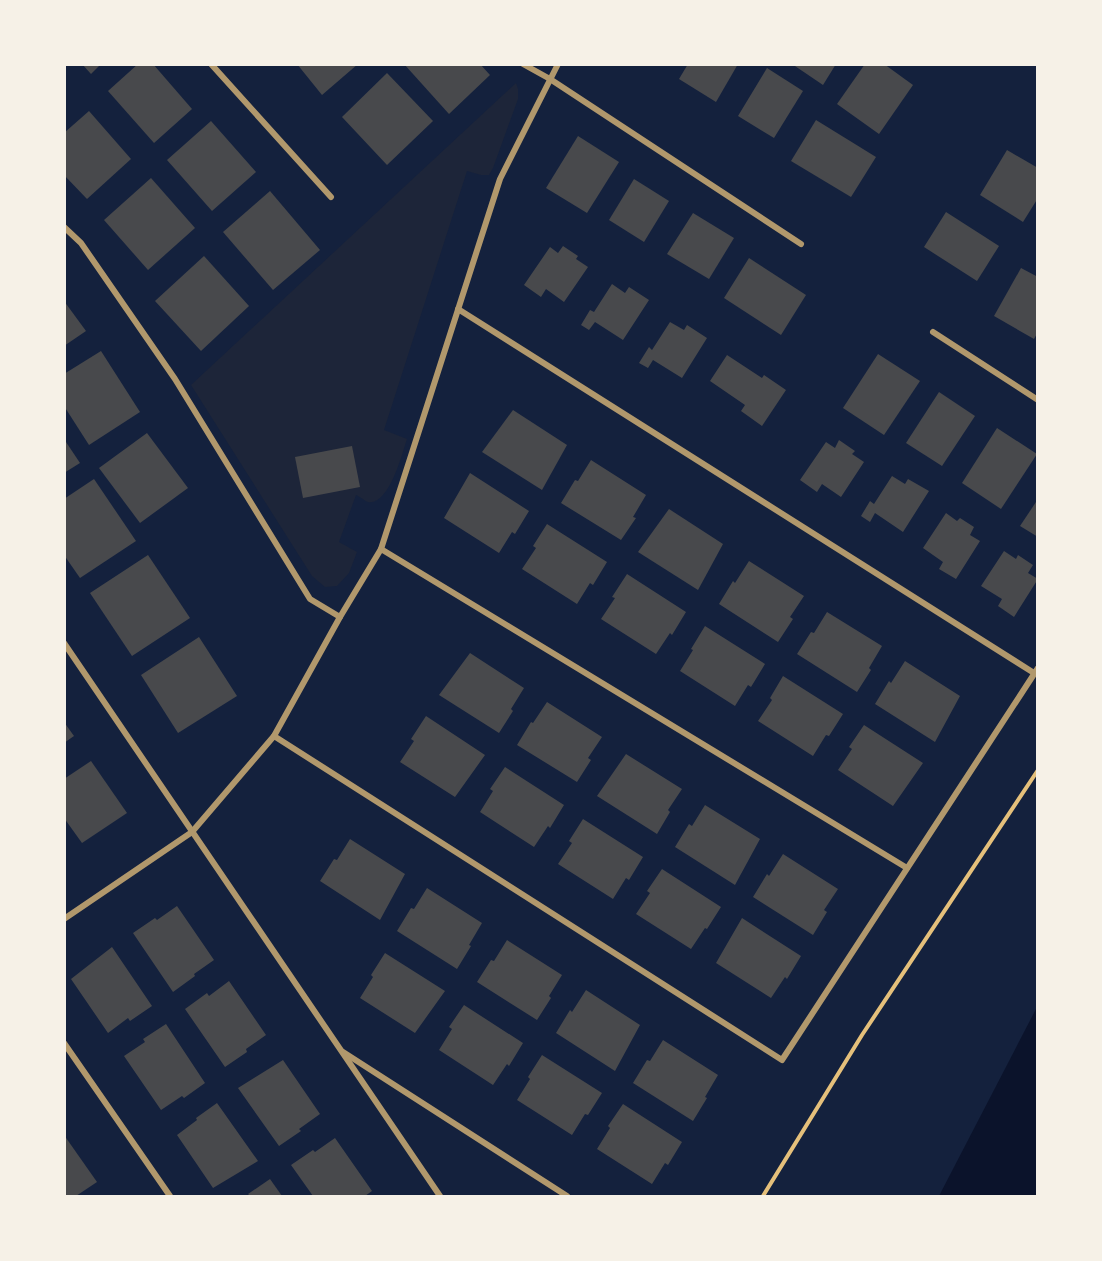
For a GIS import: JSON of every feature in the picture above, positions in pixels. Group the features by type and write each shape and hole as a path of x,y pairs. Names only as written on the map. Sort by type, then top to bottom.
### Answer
{"street":[{"path":"211,64 331,196"},
{"path":"523,64 550,79 801,244"},
{"path":"64,919 192,832 274,736 340,617 381,549 500,179 558,64"},
{"path":"64,227 81,243 175,380 310,598 340,617"},
{"path":"274,736 782,1060 1036,670 458,309"},
{"path":"933,332 1038,400"},
{"path":"381,549 907,868"},
{"path":"64,643 440,1197"},
{"path":"64,1043 170,1197"},
{"path":"340,1050 567,1197"}],"path":[{"path":"764,1197 862,1035 1038,770"}],"shaded area":[{"path":"516,83 518,99 493,168 489,175 467,171 384,430 407,439 394,478 376,501 368,502 356,495 339,542 357,552 349,573 337,586 325,587 312,576 191,385"},
{"path":"1037,1007 1037,1196 939,1196"}],"building":[{"path":"82,64 101,64 91,74"},
{"path":"138,64 153,64 192,109 154,143 108,91"},
{"path":"297,64 358,64 322,95"},
{"path":"404,64 480,64 490,75 449,114"},
{"path":"688,64 738,64 716,102 679,79"},
{"path":"792,64 836,64 823,85"},
{"path":"865,64 884,64 913,85 879,134 837,104"},
{"path":"767,68 803,91 774,138 738,116"},
{"path":"387,73 433,121 387,165 342,117"},
{"path":"89,111 131,159 87,199 64,175 64,133"},
{"path":"816,120 876,157 851,197 791,161"},
{"path":"211,121 256,172 212,211 167,160"},
{"path":"578,136 619,162 587,213 546,188"},
{"path":"1007,150 1038,168 1038,198 1023,222 980,195"},
{"path":"151,178 195,228 148,270 104,220"},
{"path":"634,179 669,201 644,242 609,220"},
{"path":"270,191 320,250 273,290 223,232"},
{"path":"946,212 999,246 977,281 924,247"},
{"path":"693,213 734,238 709,279 667,254"},
{"path":"563,246 578,256 576,259 588,267 564,302 546,289 541,297 524,285 550,247 558,253"},
{"path":"204,256 249,306 201,351 155,301"},
{"path":"749,258 806,295 781,335 724,298"},
{"path":"1021,268 1038,277 1038,332 1034,339 994,316"},
{"path":"612,284 625,293 629,287 649,300 623,340 595,322 589,330 581,325 590,310 594,312"},
{"path":"64,301 86,331 64,346"},
{"path":"670,322 684,330 687,325 707,338 682,378 653,360 648,368 639,363 649,347 652,350"},
{"path":"101,351 140,412 89,445 64,406 64,374"},
{"path":"878,354 920,381 884,435 843,408"},
{"path":"727,355 762,378 764,375 786,390 762,426 741,411 745,405 710,381"},
{"path":"939,392 975,416 942,466 906,443"},
{"path":"513,410 567,445 542,490 482,452"},
{"path":"997,428 1037,454 1001,509 962,483"},
{"path":"147,433 188,488 140,523 99,468"},
{"path":"64,439 80,463 64,473"},
{"path":"839,440 855,451 852,454 864,462 841,497 822,484 817,492 800,480 826,442 835,448"},
{"path":"352,446 360,487 303,498 295,457"},
{"path":"591,460 646,495 633,517 636,518 621,540 561,503"},
{"path":"470,473 529,511 515,534 512,532 499,553 444,518"},
{"path":"892,476 905,484 908,479 929,491 903,532 875,513 870,522 861,516 870,501 874,504"},
{"path":"94,479 136,541 80,578 64,555 64,499"},
{"path":"1038,499 1038,537 1020,526"},
{"path":"669,509 723,544 698,590 638,552"},
{"path":"946,513 957,521 960,518 974,527 970,535 980,541 956,579 939,569 943,562 923,548"},
{"path":"547,524 607,562 593,585 590,583 577,604 522,569 536,548 533,546"},
{"path":"1004,551 1016,559 1018,555 1033,565 1028,573 1038,579 1014,617 998,606 1002,599 981,586"},
{"path":"148,555 190,618 132,656 90,593"},
{"path":"749,561 804,596 790,617 793,619 778,642 719,604"},
{"path":"627,574 686,612 672,635 670,633 656,654 601,619"},
{"path":"827,612 882,646 857,692 797,654"},
{"path":"705,626 765,664 751,687 748,685 735,706 680,671"},
{"path":"199,637 237,696 178,733 141,675"},
{"path":"470,653 524,688 499,733 439,695"},
{"path":"905,661 960,696 935,742 875,704"},
{"path":"783,676 843,714 813,756 758,721 772,700 770,698"},
{"path":"547,702 602,737 588,758 591,760 577,782 517,745"},
{"path":"426,716 485,755 455,797 400,762 414,741 411,739"},
{"path":"64,722 74,736 64,743"},
{"path":"864,725 923,763 893,806 838,770 852,749 849,747"},
{"path":"626,754 682,789 668,810 670,812 657,834 597,796"},
{"path":"91,761 127,813 82,843 64,818 64,779"},
{"path":"505,767 564,805 550,828 548,826 534,847 480,812 493,791 490,789"},
{"path":"705,805 760,839 735,885 675,847 689,824 692,826"},
{"path":"583,819 643,857 629,880 626,878 613,899 558,864 572,843 569,841"},
{"path":"350,839 405,874 380,920 320,881"},
{"path":"783,854 838,889 824,910 827,912 813,935 753,897"},
{"path":"662,869 721,907 691,949 636,914 650,893 647,891"},
{"path":"427,888 482,923 457,969 397,931"},
{"path":"177,906 214,960 173,992 133,933"},
{"path":"742,918 801,956 787,979 785,977 771,998 716,963"},
{"path":"507,940 562,975 537,1020 477,982"},
{"path":"112,947 152,1006 130,1021 128,1018 108,1033 71,979"},
{"path":"385,953 445,991 415,1033 360,998"},
{"path":"229,981 266,1035 225,1067 185,1009 207,993 209,996"},
{"path":"586,990 640,1025 615,1071 556,1033"},
{"path":"464,1005 523,1043 509,1066 507,1064 493,1085 439,1050 452,1029 449,1027"},
{"path":"166,1024 205,1083 184,1098 182,1096 161,1110 124,1056 145,1042 143,1039"},
{"path":"663,1040 718,1075 693,1121 633,1083"},
{"path":"542,1055 602,1093 572,1135 517,1100"},
{"path":"283,1060 320,1114 279,1146 238,1088"},
{"path":"217,1103 258,1161 213,1188 177,1135"},
{"path":"623,1104 682,1142 668,1165 665,1163 652,1184 597,1149 610,1128 608,1126"},
{"path":"64,1135 97,1182 76,1196 64,1196"},
{"path":"335,1138 372,1191 365,1196 313,1196 291,1165"},
{"path":"270,1179 282,1196 250,1196 248,1194"}]}
